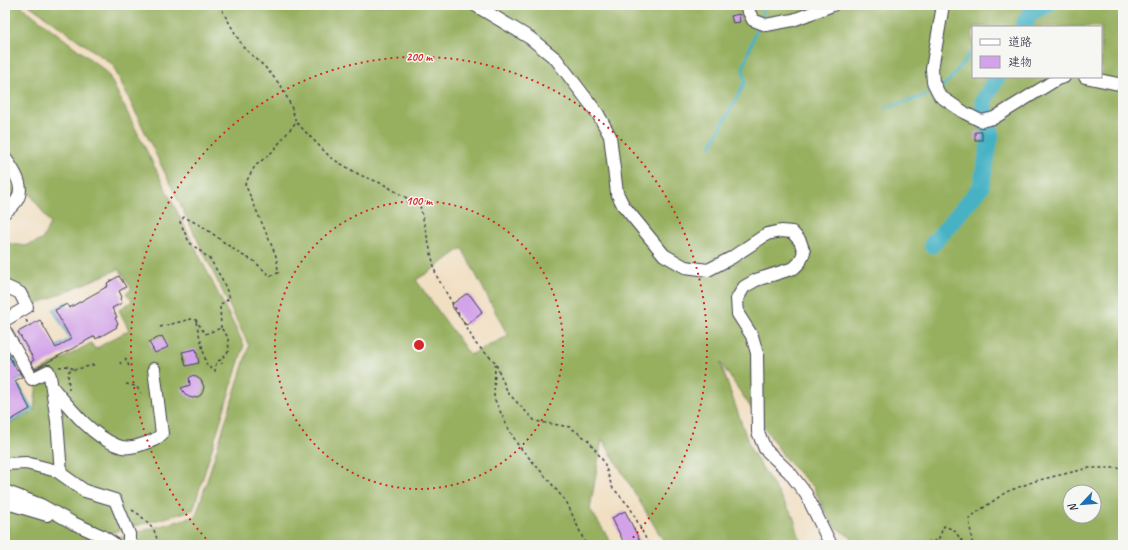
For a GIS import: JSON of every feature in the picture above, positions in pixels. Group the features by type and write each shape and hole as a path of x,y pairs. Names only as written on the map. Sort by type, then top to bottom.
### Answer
{"street":[{"path":"475,5 530,38 556,59 598,114 610,136 617,193 623,205 664,255 685,267 708,270 731,258 768,234 781,231 792,232 800,241 804,252 800,262 794,268 756,280 744,287 737,299 738,314 752,336 757,353 758,432 765,449 790,473 806,494 831,545"},
{"path":"746,5 753,20 765,25 793,20 833,5"},
{"path":"943,5 932,69 933,82 940,94 965,113 981,120 994,118 1061,78"},
{"path":"1090,78 1123,85"},
{"path":"5,158 20,182 19,195 16,202 7,210"},
{"path":"5,174 14,180 20,188"},
{"path":"5,286 20,293 27,306 5,320"},
{"path":"5,331 32,379 48,371 50,376 57,421 61,474"},
{"path":"52,387 72,411 92,431 117,446 138,446 157,440 162,434 154,369"},
{"path":"5,464 26,463 57,471 85,491 115,500 129,534 129,540 126,545"},
{"path":"5,492 40,505 73,523 102,536 114,545"},
{"path":"5,501 10,504 73,523"}],"path":[{"path":"219,5 243,46 265,67 282,87 291,106 296,122 332,158 360,175 382,184 420,206 436,275 476,344 495,362 508,392 535,421 570,427 589,441 604,462 612,487 630,507 648,545"},
{"path":"196,320 207,366 215,371 217,361 221,360 229,351 228,337 221,328 220,305 230,298 222,279 210,259 189,242 180,222 184,217 202,226 240,254 254,261 270,276 278,273 277,259 245,184 255,166 272,152 296,122"},
{"path":"24,317 29,326"},
{"path":"160,327 191,319 196,320 205,334 221,328"},
{"path":"125,358 130,368"},
{"path":"221,360 222,364"},
{"path":"495,362 494,398 507,426 518,445 567,503 586,545"},
{"path":"68,374 69,371 74,369 97,364"},
{"path":"48,371 67,366 74,369"},
{"path":"126,384 136,386 141,393"},
{"path":"916,545 938,540 944,526 954,530 965,545 972,542 970,518 1006,492 1035,481 1089,468 1123,469"},
{"path":"115,500 140,515 154,530 158,542 157,545"}],"green space":[{"path":"5,5 20,5 107,72 244,345 193,510 67,545 5,545 5,420 8,425 34,411 38,372 91,343 95,349 129,330 119,310 132,301 126,293 132,289 119,269 34,305 15,292 5,296 5,243 25,246 42,240 50,223 5,156"},
{"path":"29,5 1123,5 1123,545 863,545 835,527 825,512 814,488 787,461 720,362 751,450 793,516 802,545 666,545 602,439 590,509 613,545 92,545 196,516 249,346 112,64","holes":["462,248 508,336 470,355 416,280"]},
{"path":"5,178 13,187 13,194 5,203"}],"building":[{"path":"739,14 740,22 733,23 731,16"},
{"path":"975,132 982,132 982,140 975,140"},
{"path":"119,276 126,287 119,291 122,297 120,298 122,303 112,308 117,317 115,318 118,324 116,325 117,327 96,339 95,336 35,369 31,362 34,360 18,332 40,320 56,348 71,339 55,310 67,304 69,308 108,286 107,283"},
{"path":"466,294 470,295 482,313 467,325 453,308 452,304"},
{"path":"162,336 168,347 155,353 149,342"},
{"path":"5,349 22,377 15,381 30,409 9,421 5,414"},
{"path":"196,349 199,363 186,366 182,352"},
{"path":"193,375 201,380 204,387 201,395 193,398 186,395 181,388 190,385 189,378"},
{"path":"625,511 642,545 625,545 612,518"}],"waterway":[{"path":"760,20 765,5"},
{"path":"1024,26 1031,12 1047,5"},
{"path":"711,146 745,82 743,68 758,25"},
{"path":"940,87 949,81 972,51"},
{"path":"932,245 981,187 991,134 983,102 996,78"},
{"path":"886,108 922,97 935,89"},
{"path":"54,349 71,339 54,310 67,303"},
{"path":"5,346 17,367 14,369"},
{"path":"12,383 26,375"},
{"path":"5,416 9,422 32,409 19,387 16,387"}]}
